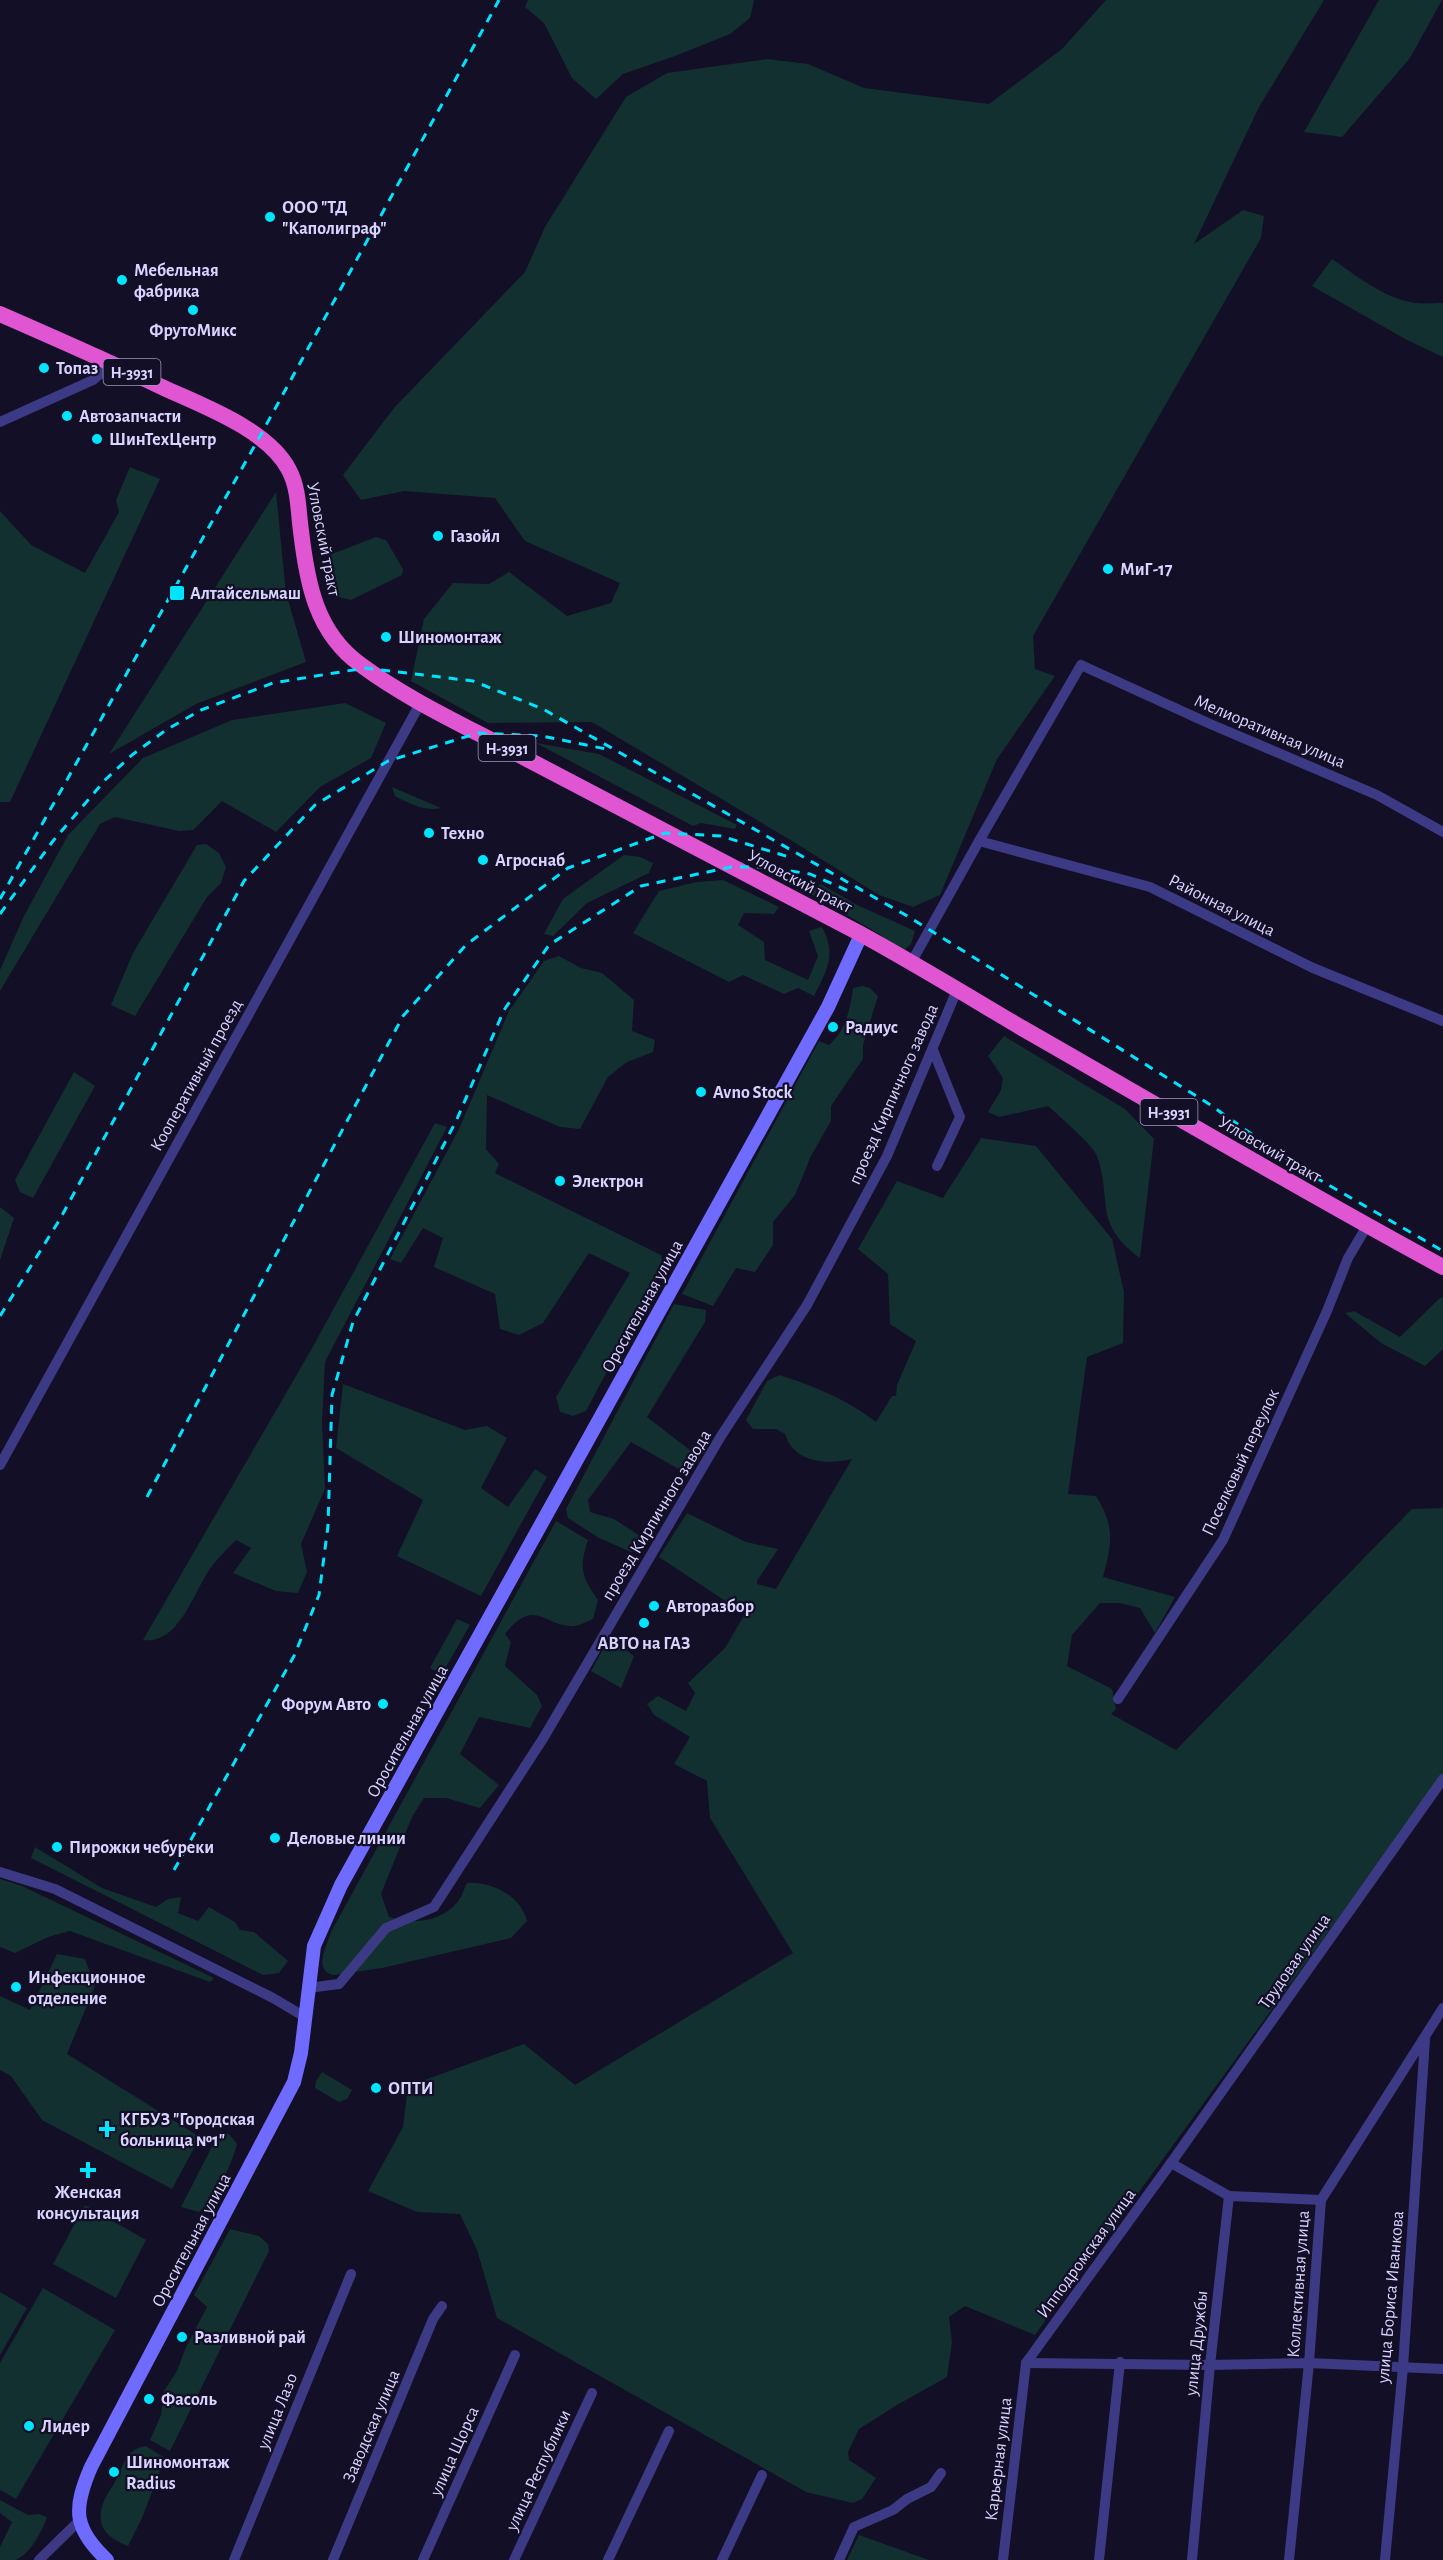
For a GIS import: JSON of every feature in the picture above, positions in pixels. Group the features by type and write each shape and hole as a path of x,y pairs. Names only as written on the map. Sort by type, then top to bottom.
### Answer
{"highway":[{"name":"Н-3931","path":"0,314 112,364"},
{"name":"Угловский тракт","path":"112,364 219,414 259,438 279,454 290,471 298,493 301,532 317,608 332,639 345,654 365,668 421,702 912,963 1367,1226 1443,1267"}],"main road":[{"name":"Оросительная улица","path":"79,2521 78,2504 91,2467 294,2082 301,2054 314,1946 341,1885 828,1007 861,935"},
{"path":"79,2521 91,2545 107,2560"}],"street":[{"path":"0,422 93,380 112,364"},
{"name":"Мелиоративная улица","path":"979,841 1081,665 1377,795 1443,832"},
{"name":"Кооперативный проезд","path":"0,1465 421,702"},
{"path":"912,963 979,841"},
{"name":"Районная улица","path":"979,841 1150,887 1313,968 1443,1022"},
{"name":"проезд Кирпичного завода","path":"308,1988 339,1984 387,1928 434,1907 544,1737 721,1436 807,1305 887,1156 957,990"},
{"path":"933,1050 960,1117 937,1166"},
{"name":"Поселковый переулок","path":"1118,1700 1223,1540 1327,1311 1348,1258 1367,1226"},
{"name":"Трудовая улица","path":"1172,2163 1443,1779"},
{"path":"0,1872 55,1889 273,1998 304,2017"},
{"name":"Коллективная улица","path":"1289,2560 1309,2363 1321,2200 1443,2008"},
{"name":"улица Бориса Иванкова","path":"1385,2560 1402,2367 1425,2036"},
{"path":"1172,2163 1229,2196 1321,2200"},
{"name":"Ипподромская улица","path":"1026,2362 1172,2163"},
{"name":"улица Дружбы","path":"1192,2560 1210,2365 1229,2196"},
{"name":"улица Лазо","path":"234,2560 351,2274"},
{"name":"Заводская улица","path":"333,2560 433,2319 442,2306"},
{"name":"улица Щорса","path":"423,2560 514,2355"},
{"path":"1026,2362 1210,2365 1309,2363 1443,2369"},
{"name":"Карьерная улица","path":"1003,2560 1026,2362"},
{"path":"1099,2560 1120,2362"},
{"name":"улица Республики","path":"514,2560 592,2393"},
{"path":"609,2560 669,2430"},
{"path":"838,2560 854,2527 893,2510 907,2499 932,2487 942,2473"},
{"path":"722,2560 762,2475"},
{"path":"39,2560 79,2521"}],"green space":[{"path":"528,0 754,0 750,18 730,34 623,74 596,99 572,78 544,23 525,7"},
{"path":"1106,0 1324,0 1259,107 1194,244 1243,210 1264,216 1261,238 1033,636 1035,669 1055,676 997,759 940,895 913,907 879,895 592,722 488,723 411,681 424,619 453,583 489,584 509,572 567,616 611,603 620,583 525,541 495,498 404,491 361,500 343,475 394,408 525,272 545,227 626,97 667,73 767,59 808,64 864,88 989,104 1062,49"},
{"path":"1379,0 1442,0 1410,58 1342,137 1304,132"},
{"path":"1332,259 1371,286 1392,296 1415,303 1443,303 1443,357 1407,340 1312,286"},
{"path":"130,467 160,479 10,802 0,802 0,511 31,545 85,573 119,512 116,500"},
{"path":"276,492 286,593 306,662 196,704 109,754"},
{"path":"376,537 386,540 403,569 402,575 351,600 335,596 329,558 332,554"},
{"path":"345,703 386,723 371,758 320,787 276,832 222,801 193,830 179,831 115,817 100,824 0,991 0,970 24,916 68,835 143,758 232,720"},
{"path":"536,743 599,754 737,825 735,829 701,823 693,826"},
{"path":"392,787 441,808 429,809 411,804 395,796"},
{"path":"206,844 219,853 226,867 221,883 207,897 135,1016 111,1005 133,953 197,845"},
{"path":"624,855 640,857 653,863 649,873 587,903 553,936 544,934 563,899"},
{"path":"723,880 779,907 774,914 744,913 738,925 764,942 765,960 808,980 818,956 809,931 822,927 829,946 829,954 826,970 814,996 798,988 784,994 743,975 729,982 633,933 659,891 697,882"},
{"path":"821,884 857,905 915,931 911,944 901,953 886,946 881,935 811,894 813,888"},
{"path":"559,956 581,968 602,973 634,1000 632,1031 655,1040 653,1052 627,1062 608,1077 580,1129 560,1127 487,1095 486,1149 499,1164 495,1173 661,1255 663,1266 586,1411 573,1416 560,1412 556,1397 630,1273 589,1253 543,1323 519,1335 500,1329 495,1294 434,1267 443,1238 423,1228 401,1263 390,1259 459,1129 509,1011 544,961"},
{"path":"863,986 870,988 878,996 863,1045 863,1059 831,1106 831,1121 811,1156 795,1195 773,1222 773,1245 755,1272 736,1268 713,1306 682,1294 819,1041 829,1045 840,1033 846,1019 853,988"},
{"path":"1004,1036 1125,1109 1154,1139 1140,1258 1115,1233 1106,1211 1097,1156 1075,1131 1048,1106 999,1117 988,1112 1001,1090 1003,1078 988,1056"},
{"path":"74,1072 95,1086 33,1198 20,1192 15,1180"},
{"path":"435,1123 447,1127 325,1362 322,1423 325,1489 301,1544 307,1572 298,1593 276,1591 233,1573 251,1548 236,1540 210,1569 176,1626 156,1639 143,1640 311,1350"},
{"path":"981,1138 1036,1146 1112,1239 1124,1292 1123,1343 1087,1357 1068,1494 1096,1496 1102,1507 1110,1535 1103,1577 1175,1597 1155,1633 1140,1608 1120,1603 1100,1603 1072,1635 1067,1666 1112,1689 1116,1709 1111,1714 1176,1750 1412,1509 1443,1508 1443,1774 1035,2335 965,2306 949,2317 952,2342 947,2377 859,2429 848,2452 849,2460 876,2478 862,2499 853,2503 806,2492 497,2318 477,2250 460,2214 417,2212 368,2191 403,2127 408,2086 524,2044 575,2085 793,1953 710,1818 707,1781 674,1764 690,1737 654,1715 647,1704 658,1696 686,1711 695,1693 688,1683 725,1648 745,1614 659,1557 687,1513 746,1542 778,1549 757,1581 757,1584 776,1589 852,1459 832,1462 812,1460 796,1451 789,1444 785,1434 776,1429 753,1429 746,1420 767,1381 779,1375 829,1394 876,1422 892,1396 896,1396 897,1385 916,1341 890,1324 888,1274 858,1249 897,1181 943,1198"},
{"path":"0,1207 14,1218 0,1260"},
{"path":"1443,1297 1443,1349 1425,1366 1381,1343 1345,1313 1354,1311 1400,1337"},
{"path":"674,1304 706,1310 705,1322 647,1417 695,1454 684,1472 631,1442 588,1500 590,1512 614,1519 643,1538 636,1551 631,1552 599,1538 568,1518 566,1509"},
{"path":"343,1384 465,1430 487,1426 507,1438 481,1488 508,1507 535,1469 547,1477 481,1596 397,1556 423,1500 336,1448"},
{"path":"556,1521 588,1540 583,1558 583,1572 598,1600 593,1619 575,1626 565,1626 533,1615 516,1623 505,1634 511,1642 505,1666 537,1695 542,1706 530,1728 479,1717 460,1754 499,1785 480,1808 446,1798 424,1798 412,1817 381,1894 389,1917 416,1921 433,1918 449,1910 461,1897 467,1883 476,1883 495,1888 512,1897 524,1912 527,1921 511,1938 382,1968 334,1975 327,1973 322,1963 331,1932"},
{"path":"457,1619 470,1625 442,1674 430,1668"},
{"path":"610,1637 634,1656 621,1688 591,1671"},
{"path":"35,1847 102,1888 156,1907 168,1899 181,1897 178,1913 198,1921 209,1907 235,1922 240,1930 254,1932 288,1961 279,1973 263,1975 31,1858"},
{"path":"0,1879 22,1886 214,1978 210,1982 70,1931 48,1937 15,1953 0,1947"},
{"path":"57,1954 85,1959 95,1986 67,2054 200,2137 172,2189 42,2120 11,2076 0,2070 0,1996 30,2010"},
{"path":"322,2072 352,2090 347,2099 339,2102 315,2088 316,2081"},
{"path":"220,2131 229,2134 237,2144 227,2171 217,2189 199,2212 181,2207"},
{"path":"85,2205 146,2240 116,2298 53,2264"},
{"path":"230,2229 259,2236 268,2244 269,2251 170,2451 150,2440 161,2415 164,2391 177,2371 186,2347 207,2307 194,2295"},
{"name":"Лидер","path":"43,2288 115,2330 16,2499 0,2490 0,2363"},
{"path":"0,2292 27,2308 0,2355"},
{"path":"146,2446 165,2458 142,2518 128,2546 108,2534 102,2526 101,2512 105,2499 128,2456 138,2448"},
{"path":"0,2500 28,2515 39,2514 47,2517 30,2548 15,2560 0,2560 0,2547 12,2522 0,2513"},
{"path":"859,2535 929,2560 847,2560"}],"railway":[{"path":"0,899 259,438 499,0"},
{"path":"0,914 53,841 106,779 132,755 166,730 201,710 273,683 365,668 473,681 543,709 909,917 1209,1104 1301,1169 1443,1251"},
{"path":"0,1316 60,1219 244,881 315,805 388,761 478,733 542,736 606,749"},
{"path":"147,1497 403,1016 466,945 568,868 665,833 721,836 792,858"},
{"path":"174,1870 294,1656 319,1595 328,1526 332,1395 353,1322 457,1119 504,1010 549,945 641,886 731,867 765,867 810,874 851,892"}],"place":[{"name":"ООО \"ТД \"Каполиграф\"","path":"270,217"},
{"name":"Мебельная фабрика","path":"122,280"},
{"name":"ФрутоМикс","path":"193,310"},
{"name":"Топаз","path":"44,368"},
{"name":"Автозапчасти","path":"67,416"},
{"name":"ШинТехЦентр","path":"97,439"},
{"name":"Газойл","path":"438,536"},
{"name":"МиГ-17","path":"1108,569"},
{"name":"Алтайсельмаш","path":"177,593"},
{"name":"Шиномонтаж","path":"386,637"},
{"name":"Техно","path":"429,833"},
{"name":"Агроснаб","path":"483,860"},
{"name":"Радиус","path":"833,1027"},
{"name":"Avno Stoсk","path":"701,1092"},
{"name":"Электрон","path":"560,1181"},
{"name":"Авторазбор","path":"654,1606"},
{"name":"АВТО на ГАЗ","path":"644,1623"},
{"name":"Форум Авто","path":"383,1704"},
{"name":"Деловые линии","path":"275,1838"},
{"name":"Пирожки чебуреки","path":"57,1847"},
{"name":"Инфекционное отделение","path":"16,1987"},
{"name":"ОПТИ","path":"376,2088"},
{"name":"КГБУЗ \"Городская больница №1\"","path":"107,2129"},
{"name":"Женская консультация","path":"88,2170"},
{"name":"Разливной рай","path":"182,2337"},
{"name":"Фасоль","path":"149,2399"},
{"name":"Лидер","path":"29,2426"},
{"name":"Шиномонтаж Radius","path":"114,2472"}]}
